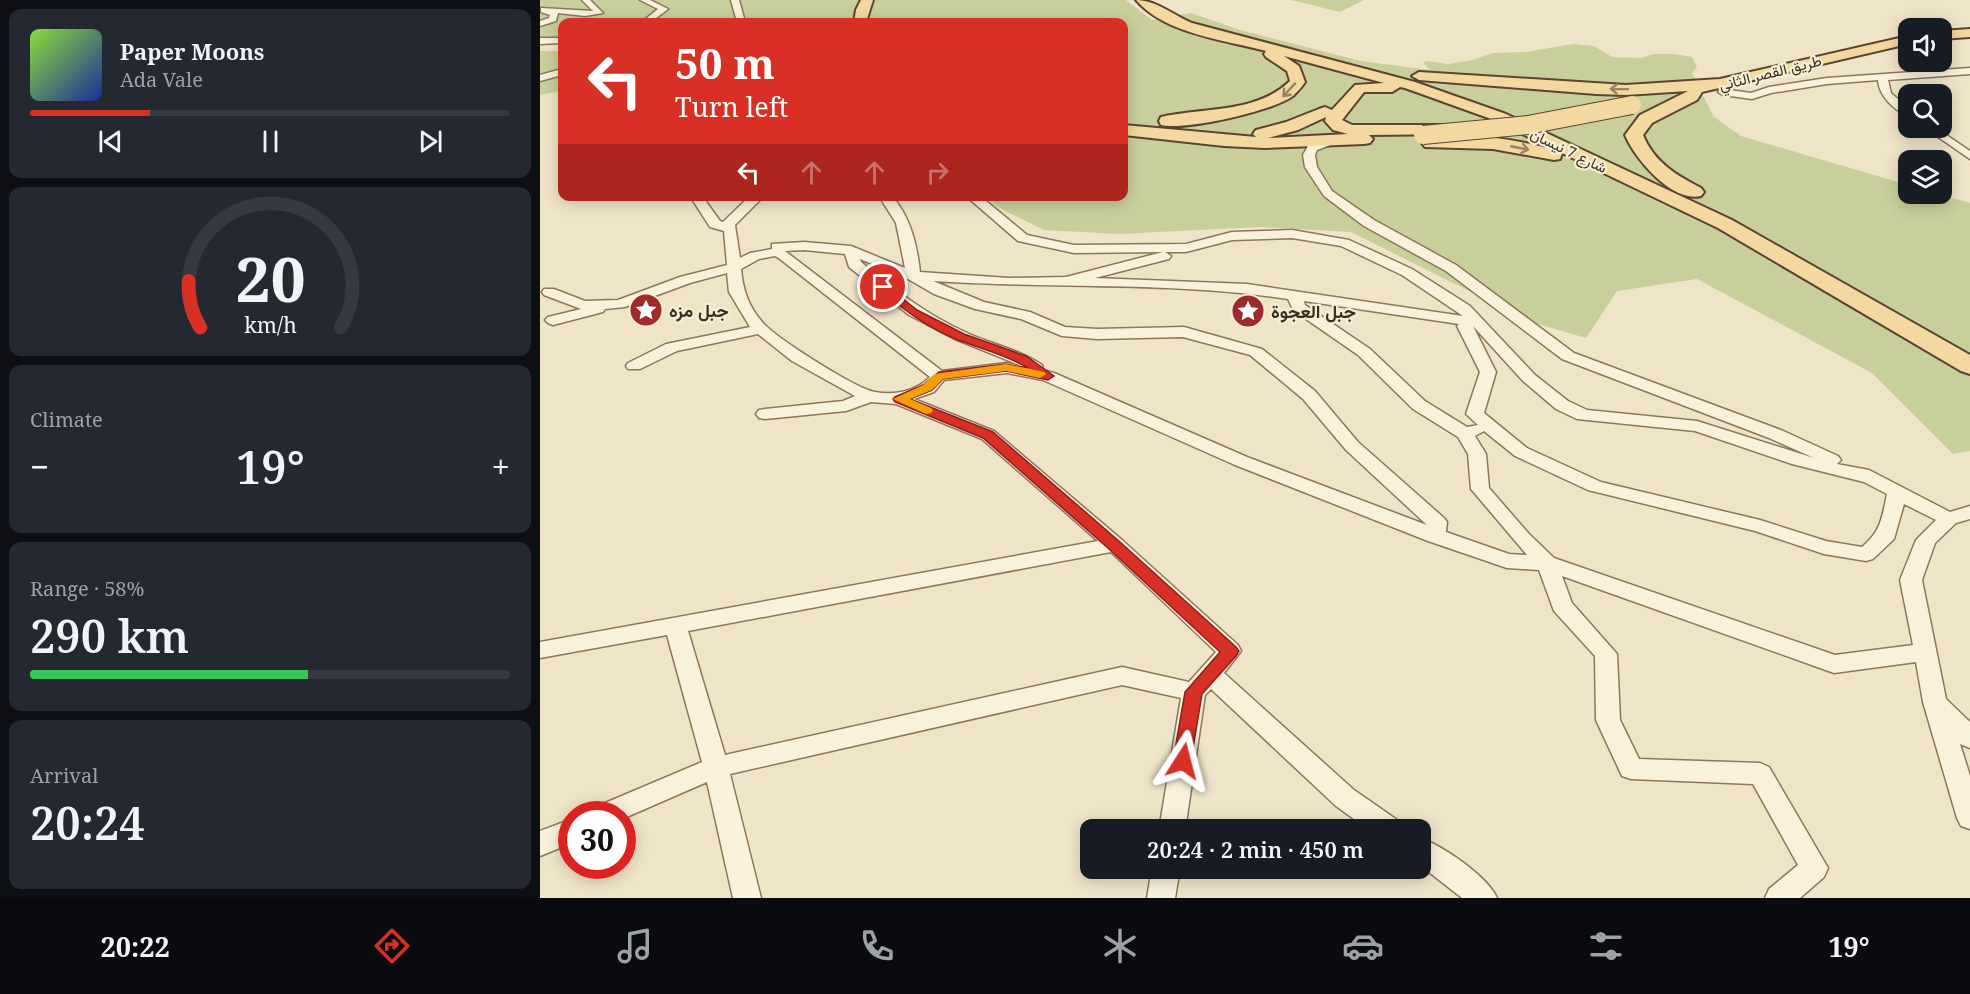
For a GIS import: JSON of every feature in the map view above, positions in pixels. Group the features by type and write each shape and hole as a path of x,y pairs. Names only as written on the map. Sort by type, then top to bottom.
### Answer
{"main road":[{"path":"861,18 867,0"},
{"path":"871,18 876,0"},
{"name":"شارع 7 نيسان","path":"1142,0 1161,14 1187,26 1410,85 1481,109 1744,235 1970,366"},
{"name":"شارع 7 نيسان","path":"1151,0 1169,13 1334,76 1440,90 1508,113 1760,230 1970,347"},
{"path":"1952,34 1970,33"},
{"path":"1128,120 1172,122 1200,120 1281,98 1295,83 1297,75 1295,67 1247,43"},
{"name":"طريق القصر الثاني","path":"1423,133 1503,129 1601,112 1696,90 1721,88 1898,43"},
{"path":"1282,52 1313,64 1334,76 1420,76 1566,88 1626,90 1721,88"},
{"path":"1334,76 1337,96 1325,112 1320,127 1326,132 1358,139"},
{"path":"1423,133 1351,130 1333,121 1360,88 1370,87 1394,87 1417,91 1481,109"},
{"path":"1696,90 1691,97 1646,119 1634,135 1640,152 1659,170 1682,186 1757,222 1824,264"},
{"path":"1249,137 1292,126 1325,112"},
{"path":"1128,126 1186,133 1358,144 1475,141 1549,154 1651,189"},
{"path":"1128,130 1224,141 1278,143 1334,141 1423,133"}],"street":[{"path":"544,10 598,13 596,8 586,0"},
{"path":"644,0 664,9 652,18"},
{"path":"735,0 740,18"},
{"path":"540,24 553,19 554,14 544,10"},
{"path":"540,41 558,41"},
{"path":"540,46 558,45"},
{"path":"540,67 558,65"},
{"path":"1721,88 1752,96 1769,90 1809,83 1970,71"},
{"path":"540,78 558,73"},
{"path":"1883,78 1882,83 1887,95 1898,104"},
{"path":"1944,138 1970,156"},
{"path":"1334,141 1312,148 1309,155 1311,167 1328,193 1369,223 1451,268 1568,356 1775,434 1897,491 1960,516"},
{"path":"699,201 715,224 730,229"},
{"path":"753,201 728,224 733,249 736,292 761,329 798,358 869,397 899,399 988,435 1115,545 1230,651 1202,683 1174,819"},
{"path":"889,201 898,211 903,225 911,252 914,276"},
{"path":"978,201 1023,238 1074,249 1185,248"},
{"path":"1066,281 1159,258 1185,248 1232,236 1292,234 1344,243 1407,272 1465,309 1470,318 1529,378 1562,405 1583,415 1697,426 1798,460 1873,479"},
{"path":"553,320 620,304 685,280 734,267 754,256 777,250 804,246 851,250 914,276 939,291 980,306 1025,315 1062,331 1097,334 1184,332 1256,352 1309,395 1352,446 1437,522 1435,536"},
{"path":"733,249 777,250 939,376"},
{"path":"851,250 854,264 914,312 960,336 1022,359 1048,376 1241,460 1435,536 1507,561 1547,563 1834,664 1925,652"},
{"path":"914,276 999,282 1066,281 1247,288 1470,318"},
{"path":"549,292 583,305 620,304"},
{"path":"1295,296 1298,306 1364,352 1419,405 1465,434 1477,454 1480,489 1522,539 1547,563 1562,606 1606,654 1608,720 1631,769 1760,774 1814,868 1779,898"},
{"path":"1470,318 1465,326 1488,372 1475,414 1521,452 1595,486 1760,526 1824,547 1866,554 1884,539 1892,518 1897,491"},
{"path":"634,366 672,347 761,329"},
{"path":"899,399 927,388 939,376 1006,368 1048,376"},
{"path":"765,414 846,406 869,397"},
{"path":"1465,434 1490,426"},
{"path":"1960,516 1926,540 1911,580 1935,702 1970,818"},
{"path":"540,650 1115,545"},
{"path":"675,625 717,767 747,898"},
{"path":"636,802 717,767 1122,676 1202,683 1345,798 1375,819"},
{"path":"1935,702 1970,738"},
{"path":"540,844 558,836"},
{"path":"1431,857 1483,898"},
{"path":"1161,898 1164,879"}],"green space":[{"path":"540,0 1126,0 1152,20 1191,13 1240,30 1361,61 1430,70 1423,63 1427,61 1448,64 1472,60 1493,53 1526,52 1573,44 1594,46 1612,57 1641,58 1654,54 1674,54 1692,57 1697,67 1692,73 1714,117 1741,136 1898,182 1898,204 1952,204 1952,198 1970,203 1970,451 1953,454 1872,373 1697,279 1617,291 1586,338 1531,322 1351,232 1260,227 1119,234 1044,230 990,201 1128,201 1128,18 558,18 558,41 540,41"},
{"path":"1291,0 1364,0 1340,12"},
{"path":"540,51 558,51 558,92 540,95"}],"slow traffic":[{"path":"926,410 899,399 927,388 939,376 1006,368 1040,374"}],"place":[{"name":"جبل مزه","path":"646,310"},
{"name":"جبل العجوة","path":"1248,311"}],"route":[{"path":"883,287 914,312 960,336 1022,359 1048,376 1006,368 939,376 927,388 899,399 988,435 1115,545 1230,651 1194,692 1183,761"}]}
